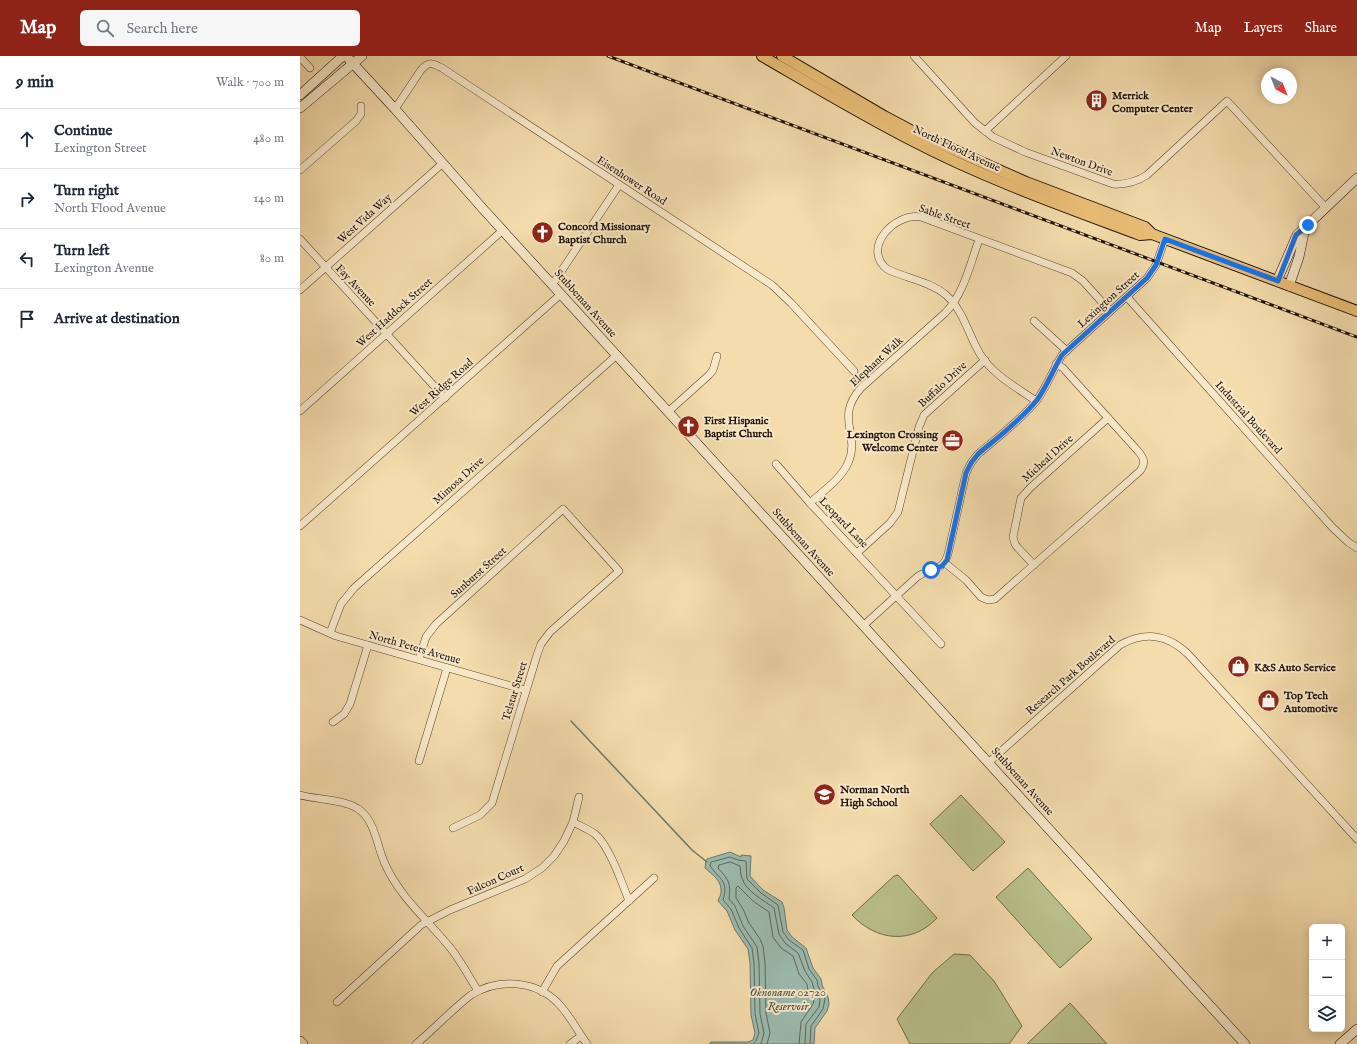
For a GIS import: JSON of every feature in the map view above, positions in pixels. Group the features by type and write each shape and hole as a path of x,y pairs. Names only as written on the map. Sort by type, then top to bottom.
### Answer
{"main road":[{"name":"North Flood Avenue","path":"762,56 846,105 914,142 962,165 1028,193 1140,235 1152,234 1357,311"},
{"name":"North Flood Avenue","path":"782,56 884,116 918,134 1026,182 1145,226 1152,234"}],"street":[{"name":"Stubbeman Avenue","path":"345,56 395,109 552,285 669,411 1245,1044"},
{"path":"300,95 345,56"},
{"path":"300,108 362,56"},
{"name":"Newton Drive","path":"914,56 975,123 1002,142 1025,152 1108,182 1121,184 1126,184 1142,178 1152,171 1227,101 1325,207"},
{"path":"985,131 1066,56"},
{"path":"300,57 310,68"},
{"name":"Eisenhower Road","path":"395,109 426,64 431,63 438,66 778,290 854,370"},
{"path":"300,170 356,121 361,114 361,106"},
{"name":"West Vida Way","path":"300,290 443,163"},
{"path":"1278,281 1296,235 1357,178"},
{"path":"552,285 619,185"},
{"name":"Sable Street","path":"1036,401 1011,384 985,360 976,346 963,317 954,303 941,291 895,273 884,267 877,255 880,240 887,231 898,221 912,216 921,218 1072,273 1083,281 1110,311"},
{"path":"1289,286 1299,257 1305,228"},
{"name":"West Haddock Street","path":"300,411 503,230"},
{"name":"Lexington Street","path":"945,563 966,473 971,463 978,454 1026,412 1036,401 1046,386 1056,364 1067,351 1150,274 1156,265 1165,239"},
{"name":"Fay Avenue","path":"300,240 445,398"},
{"name":"Elephant Walk","path":"810,503 840,475 848,463 851,449 848,414 853,398 861,388 945,313 954,303 961,290 979,240"},
{"name":"West Ridge Road","path":"300,526 561,294"},
{"name":"Industrial Boulevard","path":"1126,297 1332,527 1357,548"},
{"path":"1034,321 1067,351"},
{"name":"Mimosa Drive","path":"330,633 341,604 354,588 616,355"},
{"path":"669,411 709,375 713,370 717,356"},
{"name":"Buffalo Drive","path":"857,553 890,523 898,512 919,427 924,415 985,360"},
{"path":"864,625 923,573 940,567 945,563 966,580 981,597 988,600 998,597 1140,470 1144,463 1141,454 1062,368 1056,364"},
{"name":"Micheal Drive","path":"1034,565 1018,548 1014,540 1014,532 1021,498 1030,488 1108,418"},
{"name":"Leopard Lane","path":"776,464 810,503 941,644"},
{"name":"Sunburst Street","path":"419,659 426,638 436,624 563,509 619,571"},
{"name":"Telstar Street","path":"453,828 480,815 492,803 536,655 546,636 619,571"},
{"name":"North Peters Avenue","path":"300,620 330,633 368,645 525,690"},
{"name":"Research Park Boulevard","path":"989,762 1120,644 1139,637 1159,637 1178,645 1198,664 1357,839"},
{"path":"333,722 344,714 350,704 368,645"},
{"path":"419,761 447,668"},
{"path":"300,795 346,804 357,808 365,815 371,826 384,862 394,882 426,922 456,955 478,991"},
{"name":"Falcon Court","path":"337,1002 421,925 450,910 515,883 534,873 554,856 564,840 573,822 579,797"},
{"path":"573,822 590,830 600,839 629,901"},
{"path":"542,992 557,966 654,878"},
{"path":"416,1044 466,999 478,991 496,985 513,983 523,984 542,992 556,1001 563,1008 587,1044"},
{"path":"1340,1044 1357,1029"},
{"path":"570,1044 581,1036"},
{"path":"300,1041 303,1044"}],"green space":[{"path":"961,795 1005,842 973,871 930,824"},
{"path":"1028,868 1092,939 1060,968 996,897"},
{"path":"898,875 937,918 917,933 905,936 883,934 872,930 852,915 894,876"},
{"path":"954,954 970,955 994,981 1022,1026 1009,1044 910,1044 897,1019 932,973"},
{"path":"1070,1003 1107,1044 1027,1044"}],"water":[{"name":"Oknoname 02720 Reservoir","path":"730,852 741,857 741,855 751,856 750,876 763,890 782,902 787,930 792,937 806,948 813,968 821,979 829,1004 827,1011 815,1028 814,1044 709,1044 711,1042 748,1042 753,1040 755,1033 751,1015 750,963 748,949 735,930 727,911 718,901 721,895 721,888 718,881 705,868 707,859"}],"waterway":[{"path":"571,721 692,850 707,862"}],"railway":[{"path":"608,56 1357,337"}],"place":[{"name":"Merrick Computer Center","path":"1097,101"},
{"name":"Concord Missionary Baptist Church","path":"543,232"},
{"name":"First Hispanic Baptist Church","path":"688,426"},
{"name":"Lexington Crossing Welcome Center","path":"953,440"},
{"name":"K&S Auto Service","path":"1239,667"},
{"name":"Top Tech Automotive","path":"1269,701"},
{"name":"Norman North High School","path":"824,795"}],"route":[{"path":"931,570 942,566 947,560 966,473 971,463 978,454 1026,412 1036,401 1046,386 1056,364 1062,355 1147,278 1156,265 1165,239 1278,281 1296,235 1308,225"}]}
